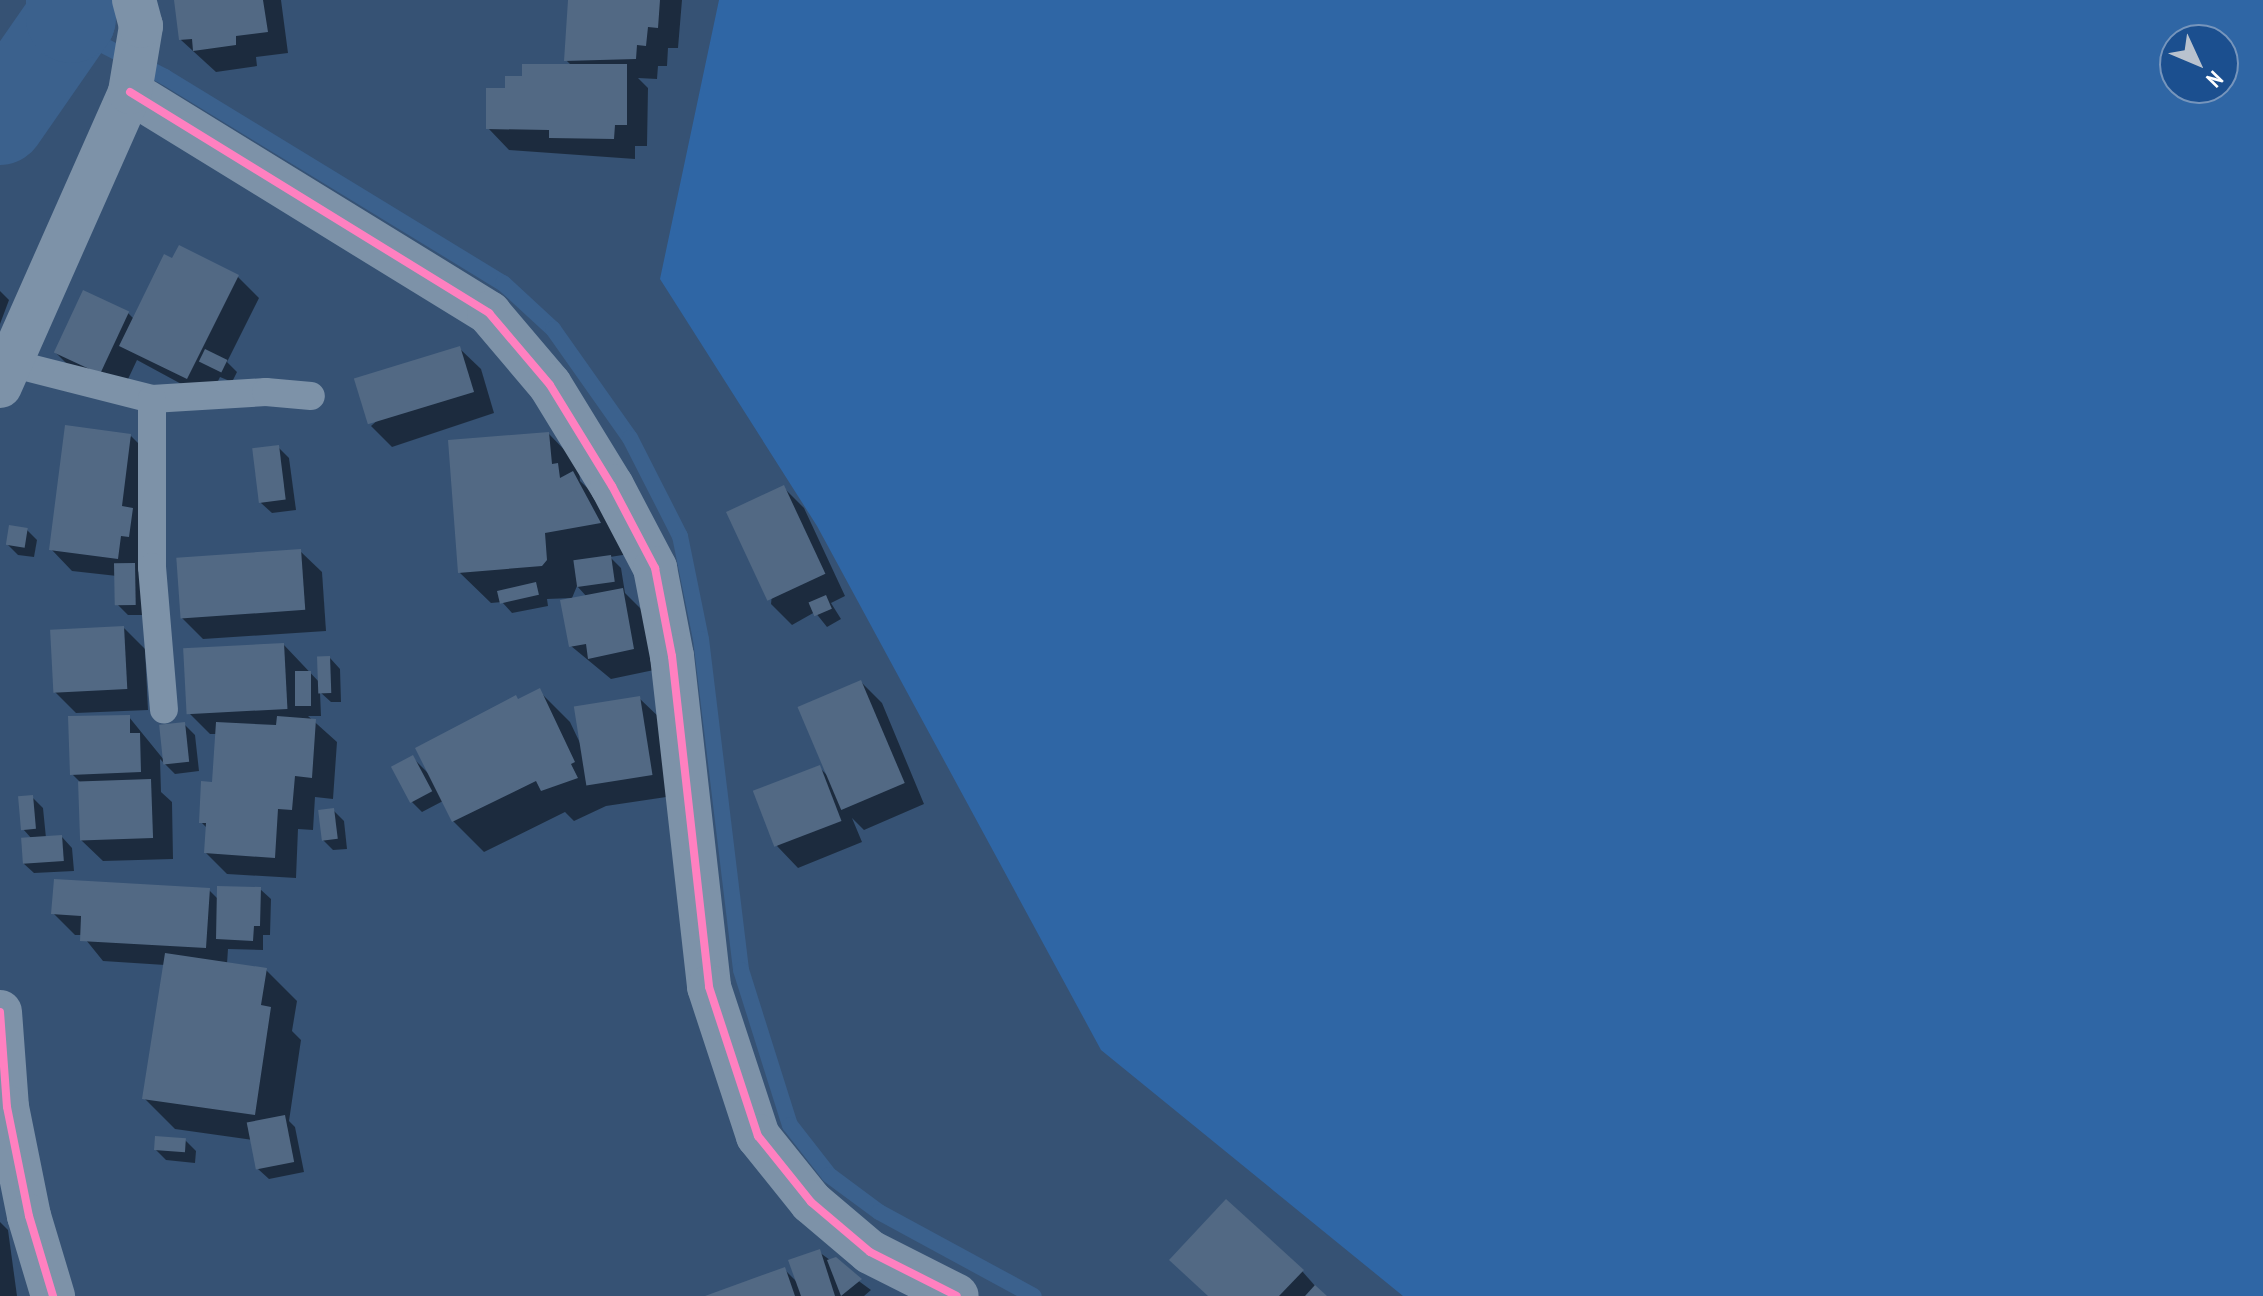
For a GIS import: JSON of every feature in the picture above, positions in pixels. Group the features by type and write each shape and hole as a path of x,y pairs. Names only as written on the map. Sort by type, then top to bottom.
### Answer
{"street":[{"path":"5,374 134,70 134,0"},
{"path":"134,70 489,313 550,385 612,486 655,568 672,656 709,987 758,1136 811,1202 870,1252 957,1296"},
{"path":"0,1012 7,1107 49,1294"}],"lane":[{"path":"5,374 152,399 266,392 311,396"},
{"path":"152,399 152,567 164,709"}],"shaded area":[{"path":"719,0 2263,0 2263,1296 1403,1296 1101,1050 817,526 660,279"}],"building":[{"path":"174,0 263,0 268,32 236,36 236,45 193,51 192,39 179,40"},
{"path":"568,0 660,0 658,28 648,27 646,46 637,45 636,59 564,61"},
{"path":"522,64 627,64 627,125 615,125 614,139 549,138 549,130 486,129 486,88 505,88 505,76 522,76"},
{"path":"179,245 239,275 187,379 119,346 164,254 172,258"},
{"path":"83,290 129,312 100,374 54,353"},
{"path":"460,346 474,392 368,424 354,378"},
{"path":"205,349 227,360 221,373 199,362"},
{"path":"65,425 131,434 122,506 133,508 129,537 121,536 118,559 49,550"},
{"path":"549,432 552,464 558,463 560,478 573,471 601,523 545,533 547,560 542,566 458,573 448,440"},
{"path":"279,445 286,500 259,503 252,448"},
{"path":"784,485 825,574 767,601 726,512"},
{"path":"9,525 28,528 25,548 6,545"},
{"path":"301,549 305,610 181,619 176,558"},
{"path":"611,555 615,582 577,587 573,560"},
{"path":"114,563 135,563 136,605 115,605"},
{"path":"536,582 539,595 500,604 497,591"},
{"path":"623,588 634,649 588,659 586,644 569,647 560,600"},
{"path":"826,595 832,609 814,616 809,602"},
{"path":"124,626 127,689 53,693 50,630"},
{"path":"284,643 287,709 187,714 183,648"},
{"path":"317,656 330,656 331,693 318,693"},
{"path":"295,671 311,671 311,706 295,706"},
{"path":"861,680 905,783 841,810 797,707"},
{"path":"540,688 575,762 571,764 578,778 541,791 536,781 452,822 415,748 516,695 518,699"},
{"path":"640,696 653,775 586,785 574,706"},
{"path":"130,715 130,733 140,733 141,772 70,775 68,716"},
{"path":"277,716 316,719 312,778 295,776 292,810 278,809 275,858 204,853 206,823 199,823 201,781 212,782 216,722 276,725"},
{"path":"185,722 189,762 163,764 159,725"},
{"path":"413,755 432,791 410,803 391,767"},
{"path":"820,765 842,821 774,847 753,791"},
{"path":"151,779 153,838 80,841 78,782"},
{"path":"33,795 36,829 21,830 18,796"},
{"path":"334,808 338,839 322,841 318,810"},
{"path":"62,835 64,861 23,864 21,838"},
{"path":"54,879 210,888 206,948 80,941 81,916 51,914"},
{"path":"217,886 261,887 260,926 254,926 253,941 216,939"},
{"path":"165,953 267,968 261,1005 271,1007 255,1115 142,1099"},
{"path":"285,1115 294,1162 256,1170 247,1122"},
{"path":"155,1136 186,1138 185,1152 154,1150"},
{"path":"1226,1199 1304,1270 1279,1296 1208,1296 1169,1260"},
{"path":"820,1249 835,1296 801,1296 788,1260"},
{"path":"836,1257 862,1279 841,1296 827,1260"},
{"path":"785,1267 795,1296 705,1296"},
{"path":"1315,1285 1327,1296 1305,1296"}],"waterway":[{"path":"0,120 71,18 71,0"},
{"path":"71,18 87,37 165,77 503,283 553,329 630,438 680,536 701,639 741,970 790,1125 829,1175 879,1212 1034,1296"}],"cycle path":[{"path":"130,92 489,313 550,385 612,486 655,568 672,656 709,987 758,1136 811,1202 870,1252 957,1296"},
{"path":"0,1012 7,1107 29,1216 53,1296"}]}
